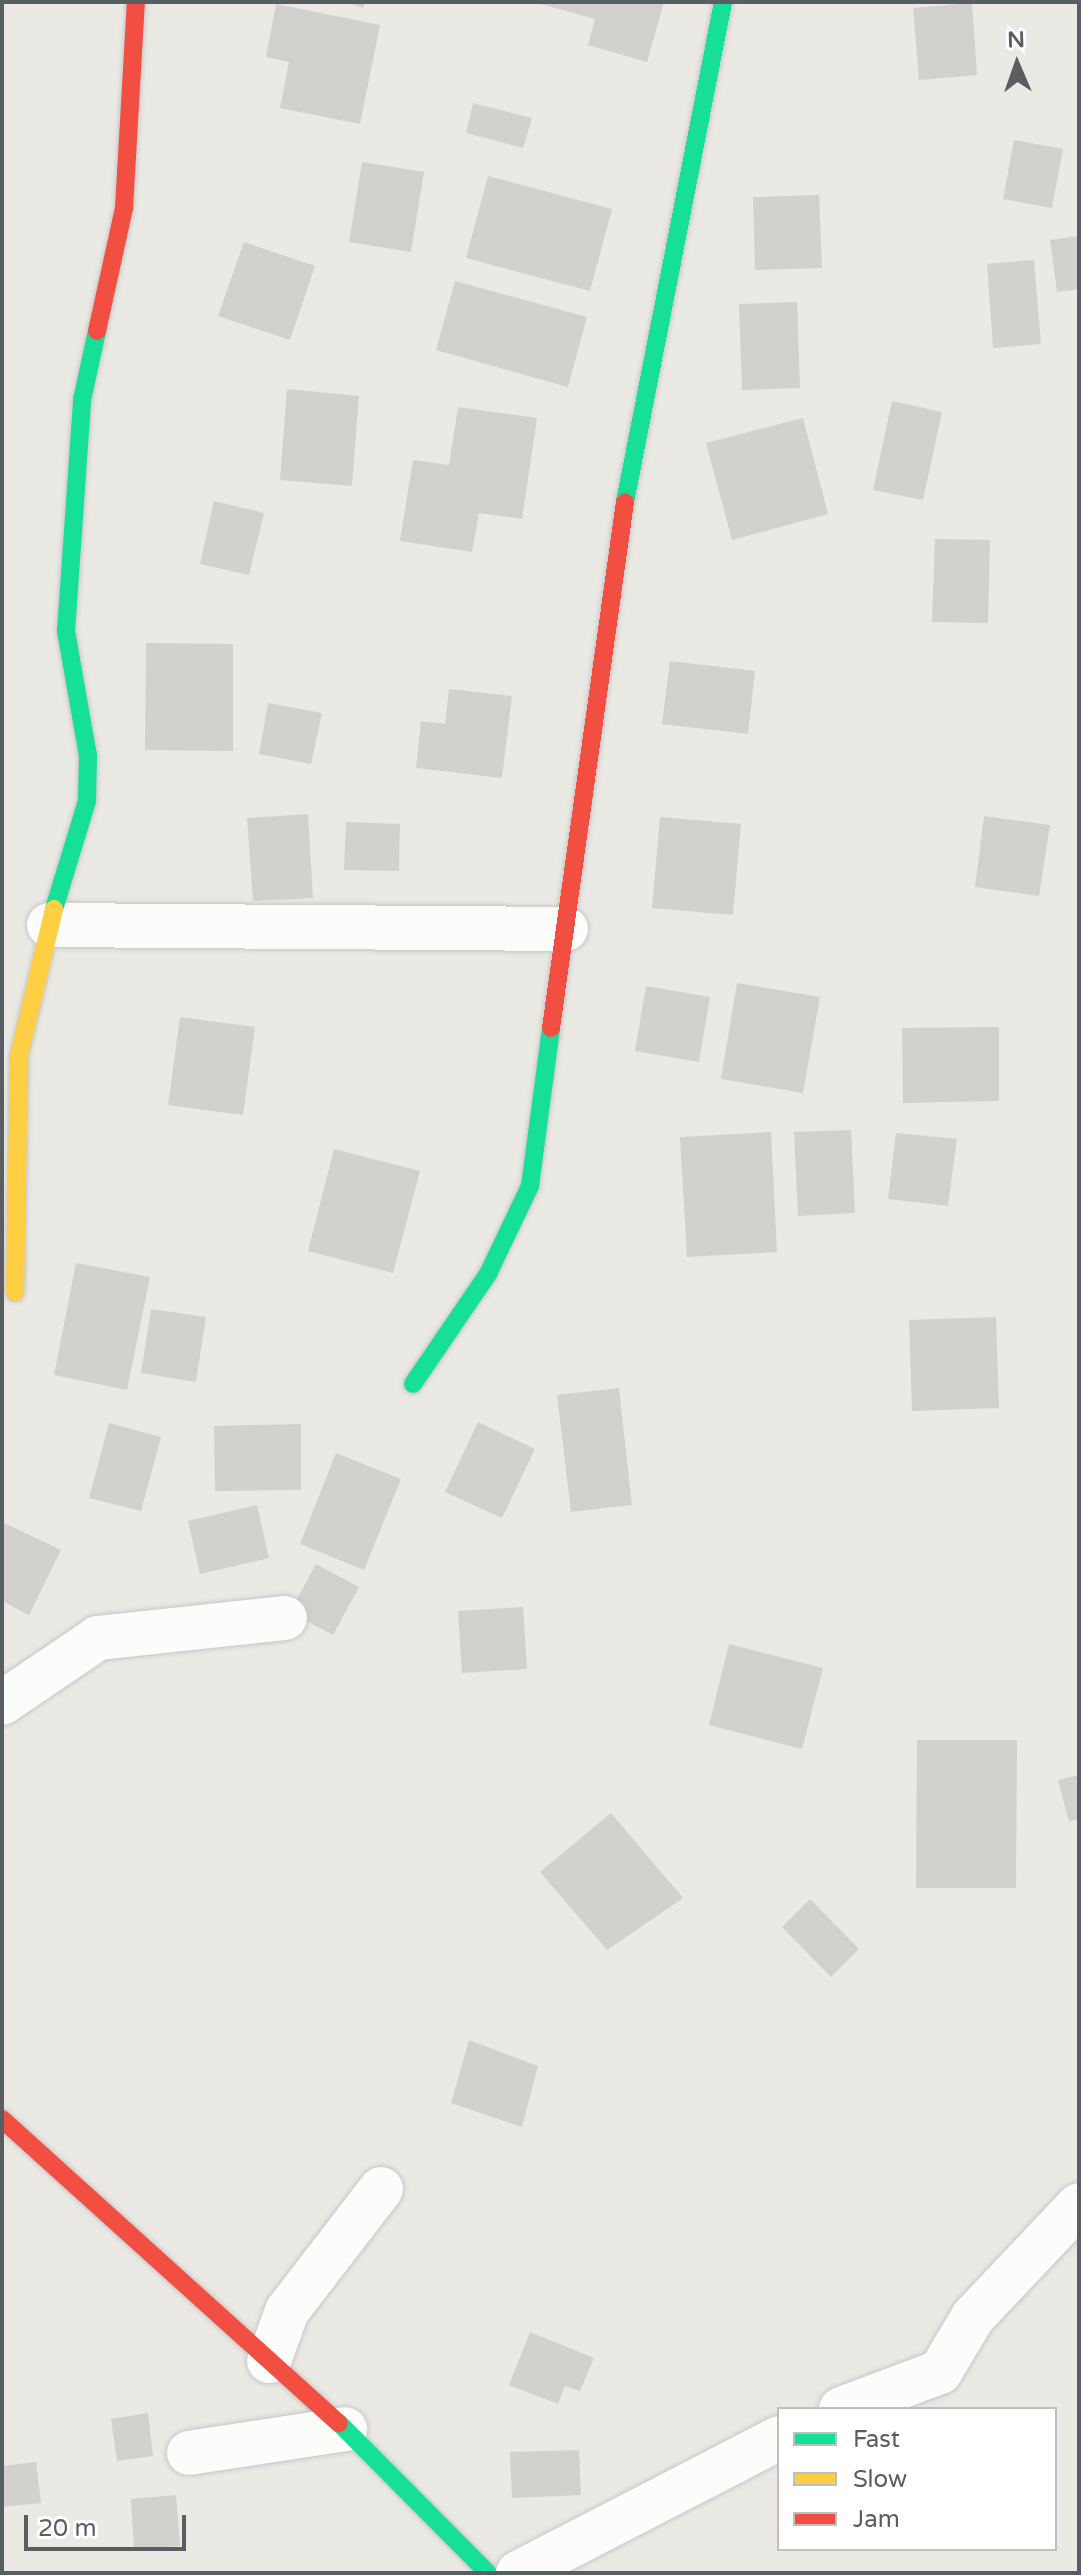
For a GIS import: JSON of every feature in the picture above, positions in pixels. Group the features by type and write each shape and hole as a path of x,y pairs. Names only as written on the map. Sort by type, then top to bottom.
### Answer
{"street":[{"path":"15,1292 19,1056 49,925 87,801 88,756 66,631 74,479 82,400 124,208 136,2"},
{"path":"413,1384 488,1274 530,1186 610,577 723,2"},
{"path":"49,925 566,929"},
{"path":"2,1703 98,1638 285,1618"},
{"path":"2,2119 345,2429 488,2573"},
{"path":"269,2361 287,2311 381,2189"},
{"path":"846,2407 940,2372 973,2317 1079,2205"},
{"path":"189,2453 345,2429"},
{"path":"518,2573 777,2439"}],"building":[{"path":"346,2 365,2 363,8"},
{"path":"664,2 647,62 588,45 595,19 537,3"},
{"path":"972,3 977,75 919,80 913,8"},
{"path":"276,4 380,25 360,124 280,108 289,62 266,57"},
{"path":"473,103 532,118 523,148 466,133"},
{"path":"1014,140 1063,149 1052,208 1003,199"},
{"path":"362,162 424,172 411,252 349,242"},
{"path":"488,176 612,209 590,291 466,258"},
{"path":"819,195 822,268 755,270 753,197"},
{"path":"1079,236 1079,289 1057,292 1050,240"},
{"path":"244,242 315,266 290,340 218,316"},
{"path":"1034,260 1041,344 993,348 987,264"},
{"path":"455,281 587,317 568,387 436,350"},
{"path":"797,302 800,388 742,390 739,304"},
{"path":"287,389 359,396 352,486 280,480"},
{"path":"892,401 942,412 923,500 873,490"},
{"path":"458,407 537,418 522,519 479,513 472,552 400,541 413,460 449,465"},
{"path":"803,418 828,514 732,540 706,443"},
{"path":"214,501 264,513 249,575 200,564"},
{"path":"935,539 990,540 988,623 932,622"},
{"path":"146,643 233,644 233,751 145,750"},
{"path":"670,661 755,671 748,734 662,724"},
{"path":"449,689 512,696 502,778 416,768 421,721 445,724"},
{"path":"268,703 322,713 311,764 259,754"},
{"path":"308,814 313,898 253,901 247,818"},
{"path":"984,816 1050,825 1039,896 975,887"},
{"path":"660,817 741,824 733,915 652,908"},
{"path":"346,822 400,824 399,871 344,870"},
{"path":"737,983 820,997 803,1093 721,1079"},
{"path":"646,986 710,997 699,1062 635,1051"},
{"path":"180,1017 255,1027 243,1115 168,1105"},
{"path":"999,1027 999,1101 903,1103 902,1028"},
{"path":"851,1130 855,1213 798,1216 794,1132"},
{"path":"771,1132 777,1252 687,1257 680,1137"},
{"path":"896,1133 957,1139 948,1206 888,1199"},
{"path":"334,1149 420,1171 393,1273 308,1251"},
{"path":"76,1263 150,1277 127,1390 54,1375"},
{"path":"151,1309 206,1317 196,1382 141,1373"},
{"path":"996,1317 999,1408 912,1411 909,1320"},
{"path":"619,1388 632,1505 571,1512 557,1395"},
{"path":"478,1422 535,1449 502,1518 445,1492"},
{"path":"109,1423 161,1437 141,1511 89,1498"},
{"path":"301,1424 301,1490 215,1491 214,1426"},
{"path":"336,1453 401,1479 364,1570 300,1544"},
{"path":"257,1505 269,1558 200,1574 188,1521"},
{"path":"2,1522 61,1550 29,1615 2,1601"},
{"path":"316,1564 359,1587 333,1635 290,1612"},
{"path":"523,1607 527,1669 462,1673 458,1611"},
{"path":"729,1644 823,1668 802,1749 709,1725"},
{"path":"917,1740 1017,1740 1016,1888 916,1888"},
{"path":"1079,1775 1079,1819 1069,1821 1058,1780"},
{"path":"611,1813 683,1898 607,1950 540,1872"},
{"path":"810,1899 859,1949 831,1977 782,1927"},
{"path":"469,2040 538,2066 522,2127 451,2103"},
{"path":"530,2332 594,2358 580,2391 565,2386 558,2404 509,2385"},
{"path":"148,2413 153,2456 117,2461 111,2419"},
{"path":"579,2450 581,2495 512,2498 510,2452"},
{"path":"36,2462 41,2503 2,2507 2,2466"},
{"path":"176,2495 180,2546 134,2549 131,2499"}],"traffic: fast":[{"path":"625,502 723,2"},
{"path":"54,909 87,801 88,756 66,631 82,400 97,331"},
{"path":"413,1384 488,1274 530,1186 551,1028"},
{"path":"339,2423 488,2573"}],"traffic: slow":[{"path":"15,1292 19,1056 54,909"}],"traffic: jam":[{"path":"97,331 124,208 136,2"},
{"path":"551,1028 625,502"},
{"path":"2,2119 339,2423"}]}
